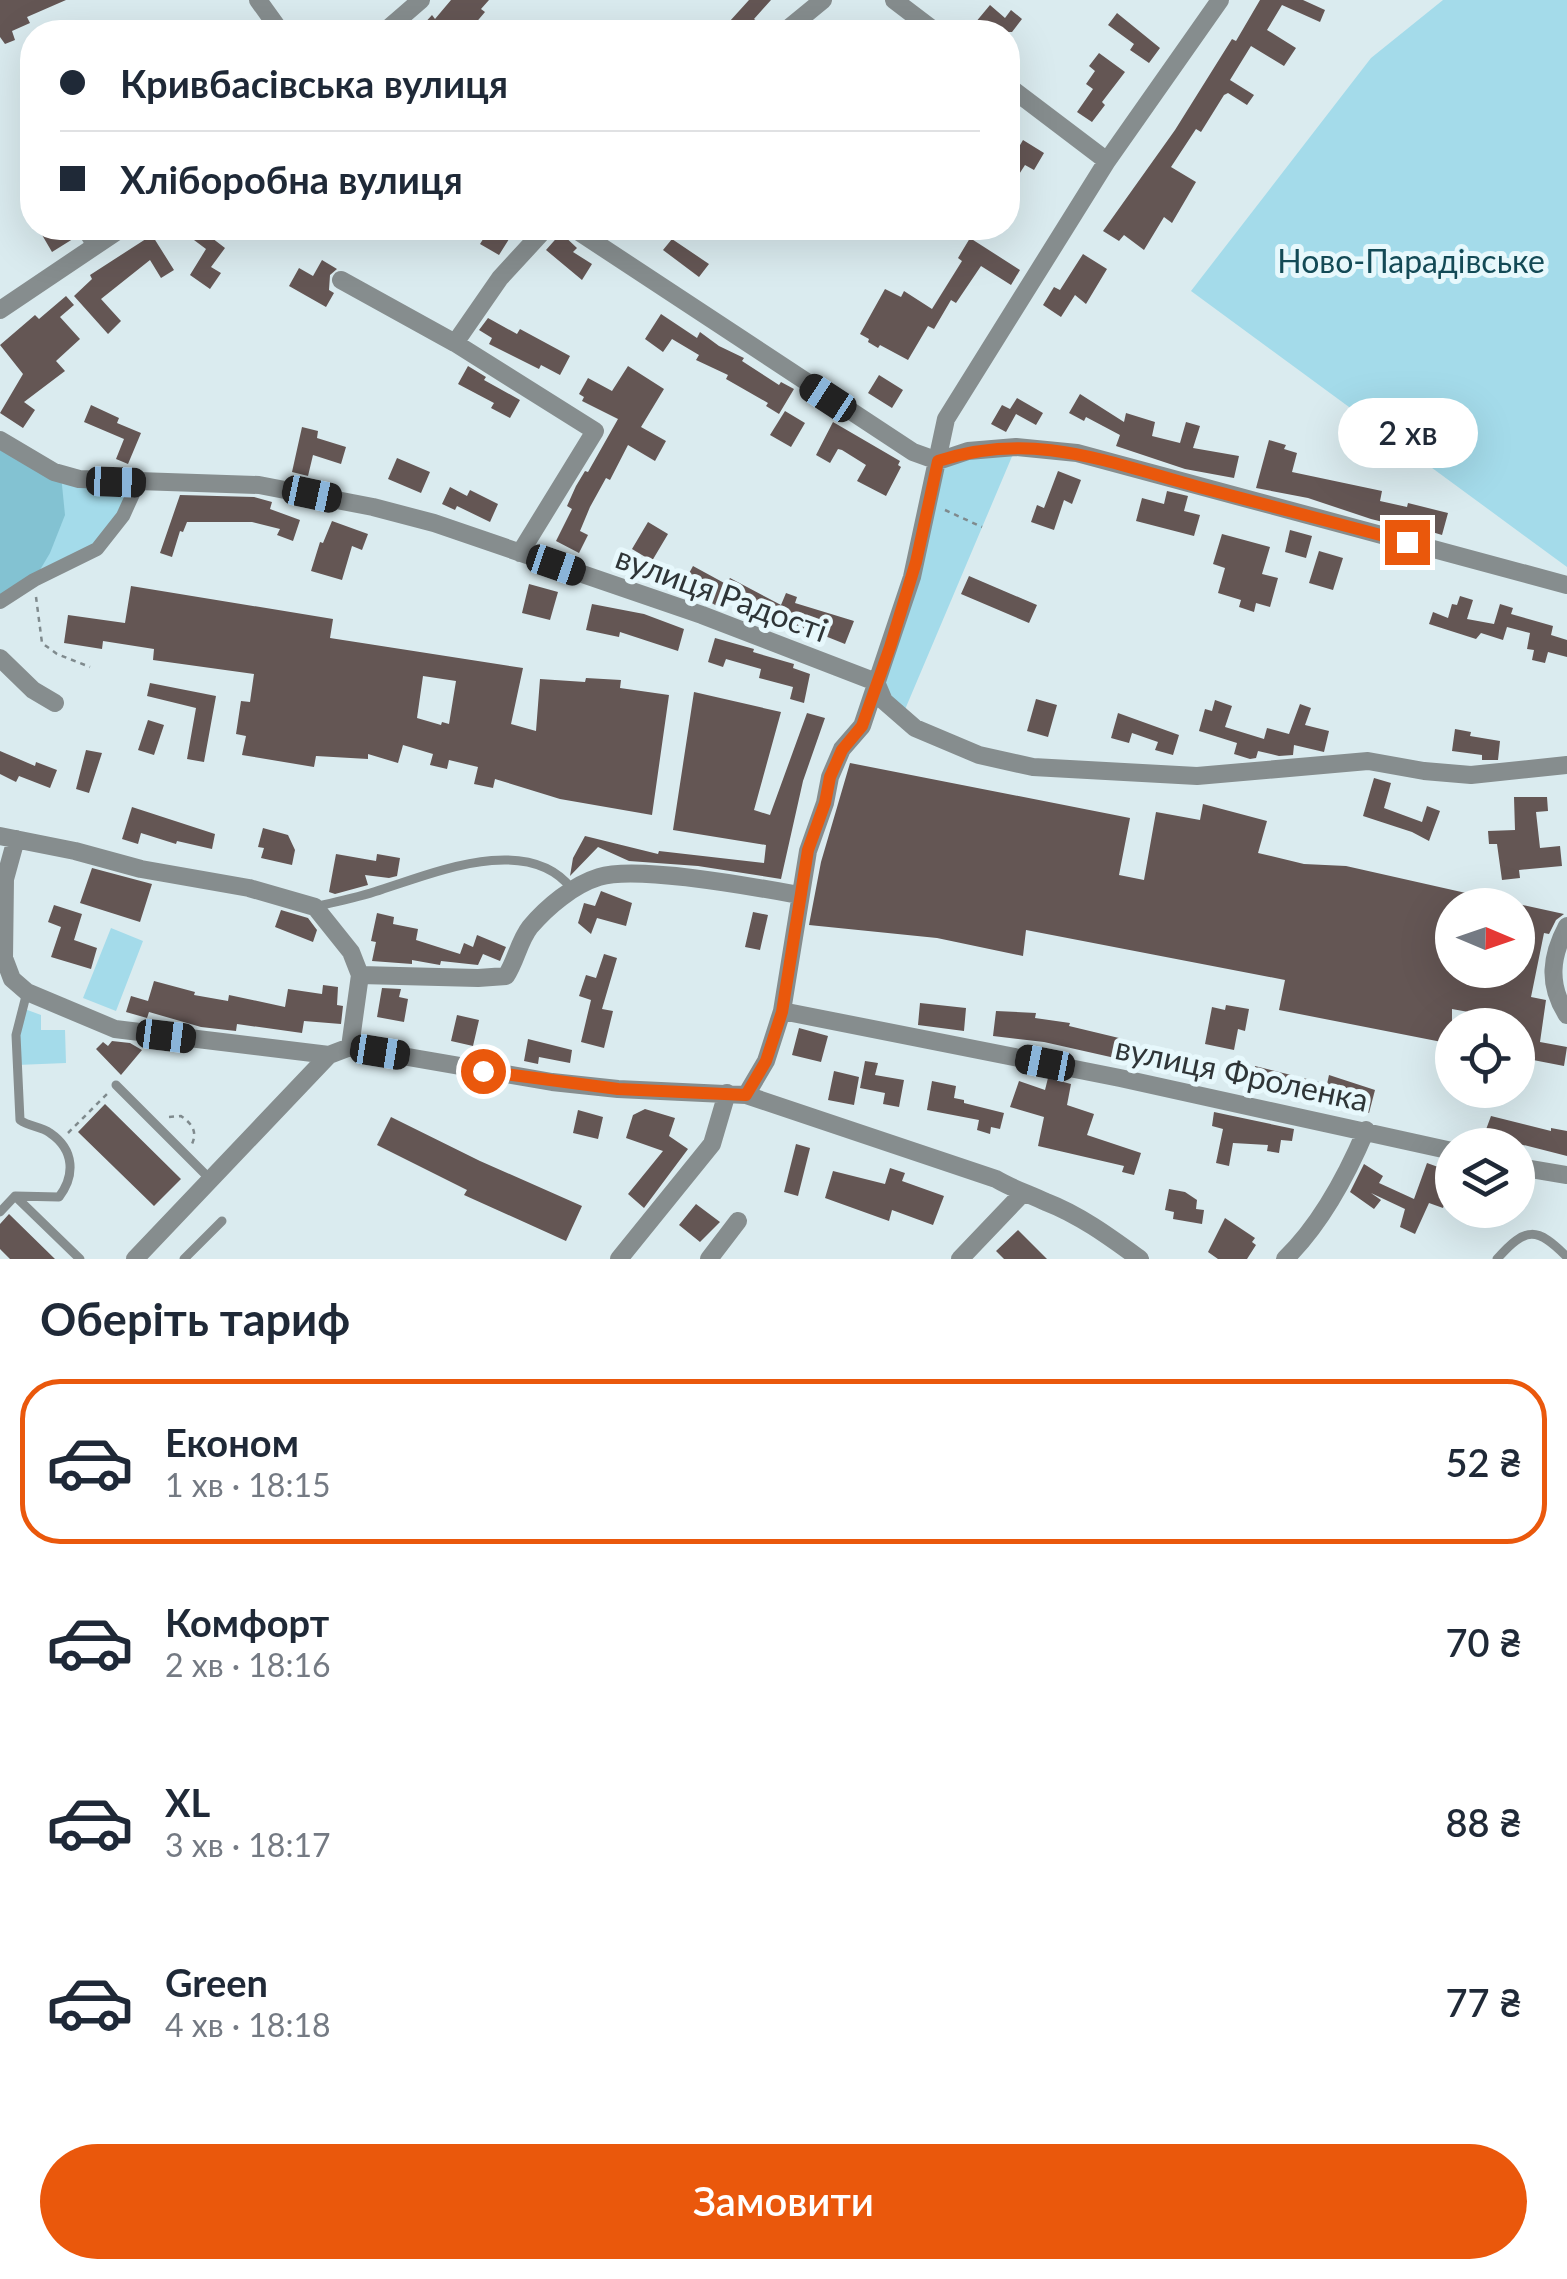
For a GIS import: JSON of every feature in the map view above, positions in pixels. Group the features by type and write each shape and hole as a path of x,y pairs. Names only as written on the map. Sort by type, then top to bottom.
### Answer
{"street":[{"path":"398,20 420,0"},
{"path":"799,20 823,0"},
{"path":"894,0 917,20"},
{"path":"619,1259 712,1144 736,1094 766,1061 782,1012 808,850 830,777 842,750 862,726 912,577 930,504 942,430 963,389 1107,162 1220,0"},
{"path":"1020,95 1107,162"},
{"path":"0,310 104,240"},
{"path":"456,343 500,278 535,240"},
{"path":"594,240 913,452 938,461 968,452 1016,447 1077,452 1567,586"},
{"path":"341,280 456,343 596,431 520,552"},
{"name":"вулиця Радості","path":"0,440 61,474 93,481 259,484 434,523 702,615 876,682"},
{"path":"0,602 34,580 98,549 123,516 138,483"},
{"path":"0,658 33,690 55,703"},
{"path":"876,682 884,701 901,719 948,745 1005,763 1058,770 1197,776 1368,761 1424,772 1471,775 1567,764"},
{"path":"329,1055 115,1029 27,992 12,979 4,958 8,838 76,850 141,869 249,888 315,907 351,952 360,975 350,1047"},
{"path":"360,975 506,976 526,932 544,912 573,890 603,875 634,873 799,895"},
{"path":"1567,926 1552,963 1554,983 1567,1014"},
{"name":"вулиця Фроленка","path":"782,1012 1435,1147"},
{"path":"134,1259 329,1055 350,1047 552,1082 736,1094 996,1179 1022,1194 1048,1202 1140,1259"},
{"path":"1285,1259 1349,1170 1366,1130"},
{"path":"1535,1170 1567,1175"},
{"path":"967,1256 1022,1194"},
{"path":"710,1259 738,1221"}],"lane":[{"path":"87,240 92,248"},
{"path":"315,907 482,860 512,860 546,868 563,877 573,890"},
{"path":"0,1212 15,1196 59,1197 70,1183 72,1172 60,1142 49,1132 20,1120 16,1035 27,992"},
{"path":"116,1085 210,1179"},
{"path":"15,1196 80,1259"},
{"path":"184,1259 222,1221"},
{"path":"1496,1259 1512,1242 1529,1233 1544,1234 1567,1257"}],"path":[{"path":"930,504 982,527"},
{"path":"34,580 42,643 90,668"},
{"path":"60,1142 116,1085"},
{"path":"166,1119 180,1116 191,1124 195,1138 184,1153"}],"green space":[{"name":"Ново-Парадівське","path":"1443,0 1567,0 1567,567 1191,291 1371,58"},
{"path":"1016,447 901,719 876,682 938,461"},
{"path":"61,475 138,483 109,538 34,580"},
{"path":"111,928 143,941 116,1011 83,998"},
{"path":"22,1008 41,1015 41,1030 65,1030 66,1063 17,1065"}],"shaded area":[{"path":"0,440 61,475 65,515 34,580 0,602"}],"building":[{"path":"0,0 66,0 27,17 28,20 20,20 20,27 12,31 15,40 5,44 0,37"},
{"path":"451,0 489,0 478,20 427,20 432,15 435,19"},
{"path":"749,0 771,0 755,20 731,20"},
{"path":"1260,0 1303,0 1325,10 1320,22 1282,5 1267,30 1296,48 1284,66 1251,46 1230,80 1254,95 1247,105 1228,93 1224,95 1201,132 1196,129 1171,167 1196,182 1172,223 1164,217 1144,250 1124,235 1119,241 1103,231 1175,130 1232,39 1236,41"},
{"path":"990,5 1005,18 1011,10 1022,19 1020,22 978,20"},
{"path":"1117,13 1160,48 1149,63 1130,50 1134,44 1108,25"},
{"path":"1099,53 1125,72 1092,122 1077,112 1093,89 1086,84 1095,71 1089,66"},
{"path":"1023,140 1044,153 1034,170 1025,165 1020,173"},
{"path":"45,240 71,240 52,252"},
{"path":"144,240 155,240 174,270 161,278 150,260 101,299 121,321 108,334 74,296 92,279 90,275"},
{"path":"194,240 215,240 225,248 211,267 221,273 210,289 190,275 206,249"},
{"path":"482,240 508,240 499,255 480,244"},
{"path":"555,240 568,240 577,248 573,252 592,264 582,280 546,250"},
{"path":"673,240 709,264 699,277 663,250"},
{"path":"969,240 973,240 1020,270 1011,285 981,266 956,303 951,300 934,329 928,326 908,360 880,345 878,348 860,334 885,289 901,297 904,291 932,309 962,261 958,258"},
{"path":"1083,254 1107,269 1086,304 1075,295 1061,317 1043,305 1054,287 1060,290"},
{"path":"322,260 337,269 330,275 329,290 334,293 326,307 289,286 299,268 313,276"},
{"path":"66,296 74,305 60,317 80,339 56,361 65,371 24,402 35,410 23,428 0,413 23,374 0,345 35,315 39,319"},
{"path":"661,314 697,338 700,332 744,358 742,361 779,385 781,382 794,389 779,414 766,406 768,403 726,379 728,375 696,360 699,355 672,339 663,352 645,339"},
{"path":"488,318 517,334 520,329 570,356 560,375 489,344 492,338 479,330"},
{"path":"468,366 520,400 510,418 491,408 494,403 458,384"},
{"path":"628,366 664,389 641,427 666,441 655,461 628,445 590,507 580,531 588,535 579,553 556,541 572,509 567,506 576,486 618,419 582,401 584,397 579,394 588,378 612,391"},
{"path":"879,375 903,390 892,408 868,393"},
{"path":"1080,394 1124,422 1126,413 1155,422 1152,436 1180,443 1186,422 1200,426 1193,448 1239,456 1234,478 1185,469 1116,446 1120,435 1086,417 1084,421 1069,413"},
{"path":"1017,398 1043,413 1036,425 1016,414 1006,432 991,424 1002,405 1010,409"},
{"path":"91,405 119,418 117,423 141,433 128,464 116,459 124,439 84,422"},
{"path":"785,411 805,423 791,447 770,435"},
{"path":"833,422 900,461 901,467 886,496 857,481 866,465 842,450 838,449 830,463 816,455"},
{"path":"302,427 318,431 317,438 346,447 341,464 313,455 308,476 292,472"},
{"path":"1269,440 1297,453 1292,472 1382,491 1380,501 1448,513 1442,535 1392,520 1391,524 1371,519 1308,498 1256,488"},
{"path":"397,458 430,472 421,493 388,479"},
{"path":"1058,471 1081,480 1072,504 1064,500 1054,530 1031,522 1037,505 1044,508"},
{"path":"450,487 467,496 470,490 498,504 490,522 457,506 455,510 442,504"},
{"path":"1167,491 1188,496 1184,511 1200,515 1194,536 1136,521 1142,498 1164,504"},
{"path":"180,495 254,497 272,502 270,509 300,520 293,541 277,535 280,529 252,522 187,522 172,557 160,553"},
{"path":"332,521 368,534 362,550 352,546 342,580 311,571"},
{"path":"648,522 668,534 652,561 632,549"},
{"path":"1290,530 1312,536 1306,558 1285,552"},
{"path":"1222,534 1270,547 1262,574 1278,578 1270,607 1256,603 1254,612 1239,607 1241,600 1218,593 1225,568 1213,564"},
{"path":"1319,551 1343,558 1333,590 1309,583"},
{"path":"693,566 726,584 730,578 781,605 786,593 797,597 795,603 854,621 845,644 815,632 814,636 785,629 728,602 724,610 682,586"},
{"path":"969,576 1037,605 1029,623 961,594"},
{"path":"529,584 558,592 550,620 522,613"},
{"path":"131,586 333,619 330,638 523,668 511,724 536,731 540,679 621,680 620,688 669,695 652,815 560,799 495,779 493,788 474,784 478,767 449,760 447,769 430,765 433,754 403,745 398,763 368,754 368,759 316,756 314,767 242,755 246,736 236,734 241,701 250,702 254,674 153,660 154,649 103,641 102,649 64,643 68,615 125,623","holes":["423,676 456,681 449,724 417,718"]},
{"path":"1460,596 1473,600 1467,619 1494,624 1500,604 1513,608 1511,614 1553,626 1551,635 1567,640 1567,657 1548,652 1545,663 1532,660 1534,650 1527,649 1530,633 1507,627 1503,640 1481,633 1476,639 1429,624 1433,612 1448,618 1452,604 1457,605"},
{"path":"592,604 644,614 684,629 678,651 620,632 619,637 586,630"},
{"path":"715,638 794,664 793,668 810,674 804,703 790,699 793,687 759,678 761,669 726,659 723,667 708,662"},
{"path":"150,683 216,696 204,762 187,759 196,708 147,696"},
{"path":"694,692 781,712 754,810 770,815 807,713 825,718 803,781 781,879 698,866 629,861 598,847 570,876 573,858 585,836 658,854 659,851 764,863 766,845 673,830"},
{"path":"1036,699 1057,705 1048,737 1027,731"},
{"path":"1215,700 1232,706 1225,727 1264,739 1267,728 1289,734 1300,704 1311,708 1305,725 1329,731 1324,752 1294,745 1293,755 1258,751 1256,758 1250,759 1234,754 1237,743 1199,731 1205,709 1212,711"},
{"path":"1118,713 1179,735 1173,755 1155,750 1158,742 1132,733 1129,743 1111,738"},
{"path":"148,720 164,725 154,755 138,750"},
{"path":"1455,729 1500,741 1498,760 1482,760 1482,755 1452,751"},
{"path":"86,750 102,753 89,793 76,789"},
{"path":"0,751 35,766 36,762 57,770 50,788 19,776 16,782 0,774"},
{"path":"850,763 1130,818 1119,875 1144,880 1156,812 1200,820 1203,804 1267,821 1258,853 1304,864 1346,866 1444,888 1435,888 1435,988 1533,988 1531,997 1546,1000 1540,1042 1567,1047 1564,1066 1535,1060 1535,1008 1435,1008 1435,1041 1279,1010 1285,980 1026,930 1023,956 937,938 809,925 821,862"},
{"path":"1374,778 1391,783 1384,808 1422,822 1427,806 1440,811 1429,841 1363,816"},
{"path":"1514,797 1547,797 1548,811 1536,812 1540,848 1560,846 1562,866 1519,870 1520,878 1502,880 1497,844 1489,844 1488,831 1515,830"},
{"path":"132,807 215,834 212,849 177,841 176,844 141,833 138,844 122,839"},
{"path":"263,828 288,835 295,850 292,865 261,858 264,848 258,847"},
{"path":"336,854 376,861 377,854 400,858 397,876 365,875 368,885 335,894 329,892"},
{"path":"92,868 152,884 140,922 80,903"},
{"path":"601,891 632,903 626,926 597,918 591,934 578,923 584,903 595,906"},
{"path":"54,905 82,914 74,940 97,948 91,969 51,957 61,927 48,922"},
{"path":"1535,908 1564,914 1549,934 1544,933 1535,977"},
{"path":"281,910 308,918 317,930 313,942 275,927"},
{"path":"753,912 768,915 760,950 745,947"},
{"path":"377,913 394,917 393,924 418,929 416,940 460,954 464,943 473,947 477,935 506,947 500,961 483,954 478,965 372,961 376,942 371,941"},
{"path":"604,954 617,958 602,1009 613,1011 604,1048 581,1042 591,1000 579,996 586,975 596,978"},
{"path":"154,981 195,992 194,995 228,1001 229,995 285,1007 288,989 322,994 323,985 338,987 337,1005 343,1006 341,1024 304,1021 302,1033 237,1024 236,1031 201,1027 149,1012 147,1018 126,1012 131,996 148,1001"},
{"path":"382,988 401,989 399,997 408,999 404,1022 377,1017"},
{"path":"920,1003 966,1008 964,1031 918,1025"},
{"path":"1226,1005 1249,1009 1245,1031 1238,1029 1234,1050 1205,1044 1212,1007 1225,1010"},
{"path":"996,1011 1036,1013 1035,1018 1070,1023 1069,1026 1119,1038 1115,1058 1044,1042 993,1036"},
{"path":"457,1015 479,1020 473,1046 451,1041"},
{"path":"799,1028 828,1036 821,1062 792,1055"},
{"path":"528,1039 572,1050 570,1063 539,1057 538,1064 524,1061"},
{"path":"112,1041 130,1043 142,1050 121,1075 96,1049 103,1042 108,1046"},
{"path":"865,1061 878,1063 875,1075 904,1080 899,1107 883,1104 885,1093 860,1088"},
{"path":"1255,1066 1327,1084 1329,1075 1375,1090 1369,1113 1356,1109 1354,1104 1313,1094 1312,1098 1268,1090 1269,1084 1253,1080"},
{"path":"834,1071 859,1077 854,1105 828,1100"},
{"path":"1048,1078 1071,1084 1067,1105 1094,1114 1087,1135 1141,1153 1134,1175 1122,1172 1124,1166 1038,1146 1044,1117 1010,1107 1019,1081 1045,1090"},
{"path":"932,1081 956,1086 954,1098 964,1103 1004,1113 1000,1129 991,1127 990,1134 977,1130 979,1120 927,1110"},
{"path":"105,1104 181,1179 154,1206 78,1132"},
{"path":"645,1109 675,1118 669,1136 688,1149 644,1208 628,1194 663,1151 626,1138 633,1115"},
{"path":"578,1110 603,1117 598,1139 573,1133"},
{"path":"1214,1112 1294,1129 1292,1141 1281,1140 1279,1153 1267,1151 1268,1145 1233,1143 1229,1166 1216,1163 1223,1129 1212,1126"},
{"path":"1491,1116 1551,1131 1567,1131 1567,1156 1535,1148 1535,1128 1487,1128"},
{"path":"391,1117 582,1206 566,1241 464,1195 467,1190 377,1145"},
{"path":"796,1144 810,1148 798,1196 784,1192"},
{"path":"1427,1163 1435,1166 1435,1205 1429,1203 1415,1234 1400,1227 1405,1209 1371,1193 1381,1200 1374,1209 1350,1192 1364,1164 1383,1176 1379,1183 1414,1199"},
{"path":"890,1168 905,1173 902,1181 944,1196 933,1225 892,1210 889,1221 825,1198 833,1171 885,1184"},
{"path":"1169,1189 1185,1192 1197,1200 1196,1209 1204,1210 1202,1224 1173,1219 1174,1212 1165,1210"},
{"path":"696,1204 720,1222 700,1242 679,1225"},
{"path":"9,1214 55,1259 10,1259 0,1249 0,1224"},
{"path":"1225,1218 1255,1238 1252,1242 1256,1245 1247,1259 1218,1259 1208,1252"},
{"path":"1018,1230 1047,1259 1004,1259 996,1251"}],"route":[{"path":"483,1071 618,1089 746,1095 756,1082 782,1012 808,850 830,777 842,750 862,726 890,647 916,562 938,461 968,452 1016,447 1077,452 1407,542"}]}
